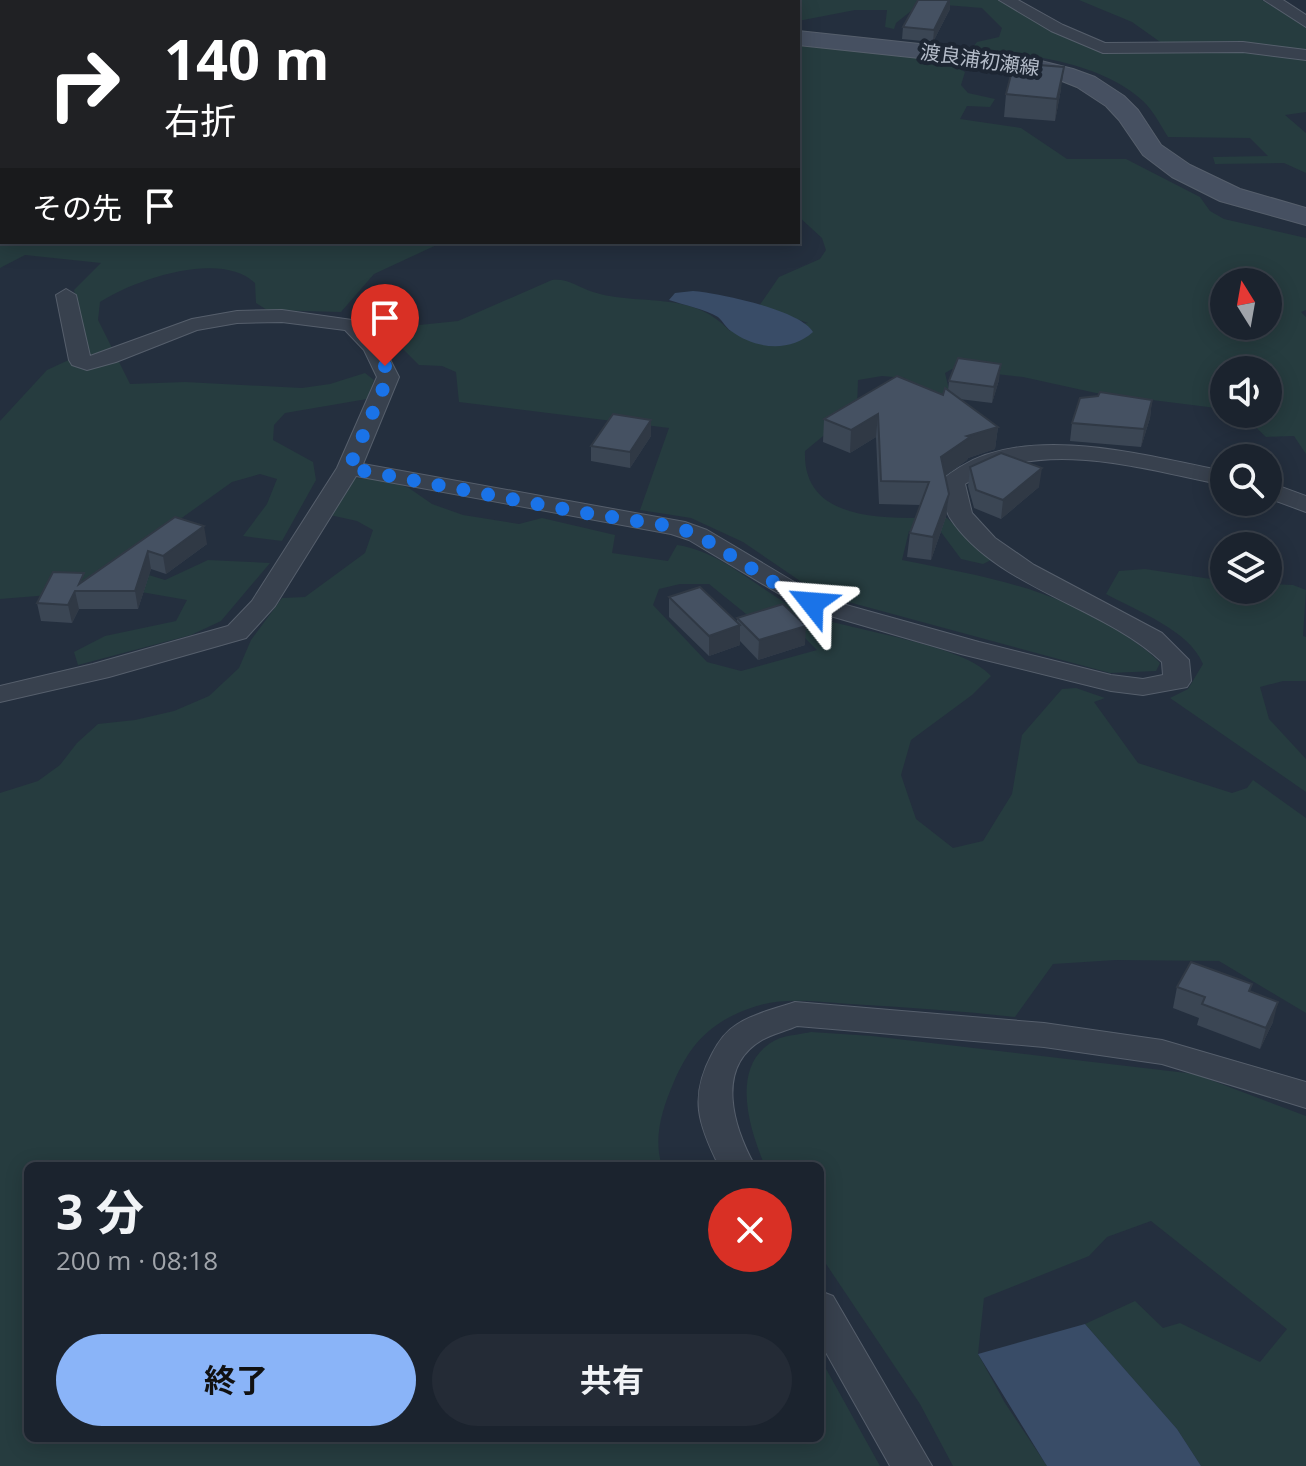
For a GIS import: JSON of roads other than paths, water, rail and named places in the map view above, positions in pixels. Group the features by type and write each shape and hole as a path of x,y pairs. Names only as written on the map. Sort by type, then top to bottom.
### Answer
{"main road":[{"name":"渡良浦初瀬線","path":"800,38 1013,61 1065,74 1086,82 1115,101 1129,115 1152,150 1181,171 1230,195 1306,217"}],"street":[{"path":"1007,0 1057,28 1103,48 1243,47 1306,55"},
{"path":"1272,0 1306,22"},
{"path":"0,694 114,667 237,632 262,606 349,468 388,377 373,347 352,325 252,313 200,322 87,363 80,360 66,295"},
{"path":"349,468 579,512 676,527 698,535 812,603 970,648 1111,683 1143,687 1163,686 1177,681 1181,673 1174,656 1144,633 1057,588 975,536 952,503 953,482 966,471 990,462 1053,451 1210,476"},
{"path":"1282,495 1306,505"},
{"path":"735,1162 714,1105 717,1076 732,1048 749,1032 795,1014 1044,1035 1162,1052 1306,1095"},
{"path":"824,1314 912,1466"}],"water":[{"path":"693,291 739,299 776,310 805,324 813,332 804,339 783,346 751,342 731,331 713,314 669,300 675,293"},
{"path":"1085,1324 1177,1429 1201,1466 1047,1466 978,1354"}]}
